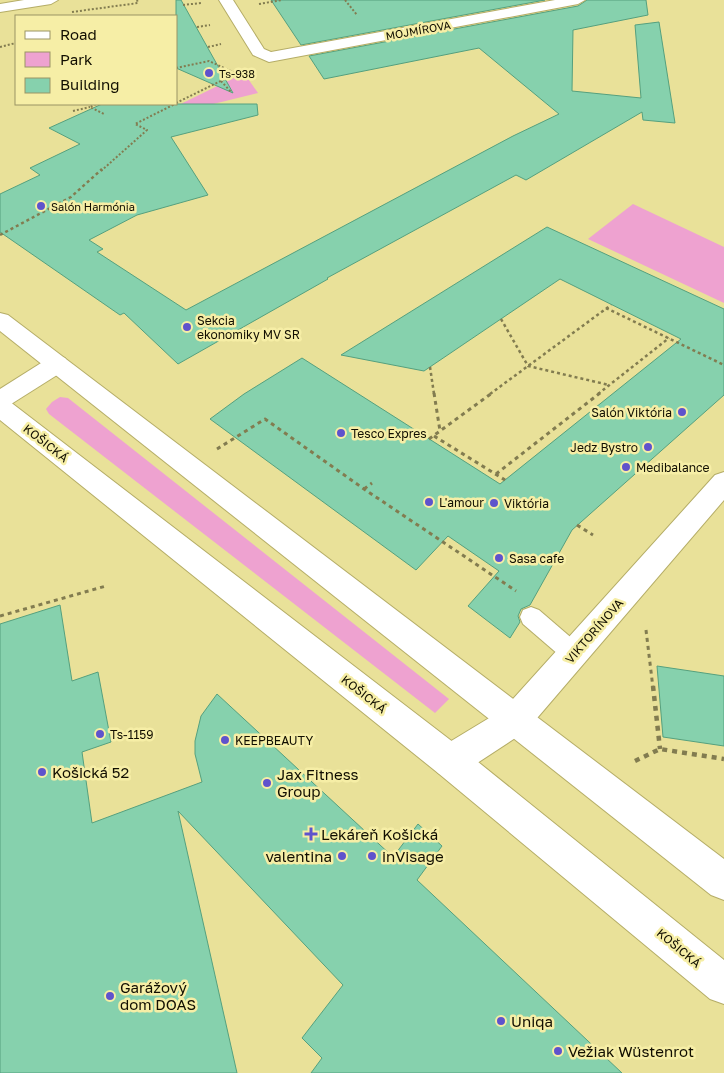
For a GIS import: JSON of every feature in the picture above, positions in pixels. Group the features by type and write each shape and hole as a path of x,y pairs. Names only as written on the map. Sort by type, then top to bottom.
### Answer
{"street":[{"path":"0,8 51,0"},
{"path":"226,0 264,55"},
{"name":"MOJMÍROVA","path":"264,55 578,0"},
{"path":"0,320 724,882"},
{"path":"0,400 57,364"},
{"name":"KOŠICKÁ","path":"0,407 450,761 724,985"},
{"name":"VIKTORÍNOVA","path":"450,761 515,720 724,482"}],"lane":[{"path":"531,617 574,654"}],"path":[{"path":"72,12 138,2 137,0"},
{"path":"254,5 282,0"},
{"path":"346,0 357,15"},
{"path":"0,47 15,43"},
{"path":"178,103 236,74 264,55"},
{"path":"178,68 209,61 236,74"},
{"path":"221,81 231,92"},
{"path":"73,111 94,105"},
{"path":"0,235 72,197 147,130 135,124 174,105"},
{"path":"90,107 104,114"},
{"path":"429,439 611,305"},
{"path":"606,308 724,365"},
{"path":"501,319 528,366 609,385"},
{"path":"496,474 669,338"},
{"path":"430,367 440,432"},
{"path":"214,451 265,419 364,490 523,596"},
{"path":"434,436 505,480"},
{"path":"364,490 372,483"},
{"path":"577,525 593,535"},
{"path":"0,616 106,586"},
{"path":"646,630 660,749"},
{"path":"635,761 660,749 724,759"}],"green space":[{"path":"244,73 258,93 148,120"},
{"path":"633,204 724,247 724,303 588,239"},
{"path":"60,397 68,398 449,699 435,713 49,414 46,409"}],"building":[{"path":"176,0 181,0 233,93 178,69 178,15 176,15"},
{"path":"271,0 545,0 301,45"},
{"path":"587,0 646,0 648,15 573,30 572,91 641,98 635,25 659,22 675,123 643,120 642,112 526,180 516,175 327,278 178,364 124,313 120,315 0,232 0,194 40,175 30,168 80,144 49,128 100,105 257,104 258,115 171,137 208,195 137,215 89,240 103,249 97,252 186,310 513,136 559,114 479,48 324,79 309,56 578,6"},
{"name":"Viktória","path":"547,227 724,309 724,395 572,530 530,605 521,609 518,616 520,622 510,638 468,606 499,571 448,536 416,570 210,419 244,394 302,358 500,484 681,339 560,279 424,371 341,355"},
{"path":"60,605 72,681 98,672 111,742 82,752 92,823 202,782 195,754 195,741 201,716 217,694 393,857 418,824 442,846 417,880 622,1073 311,1073 322,1058 302,1038 343,985 178,811 237,1073 0,1073 0,624"},
{"path":"657,666 724,676 724,746 663,737"}],"place":[{"name":"Ts-938","path":"209,73"},
{"name":"Salón Harmónia","path":"41,206"},
{"name":"Sekcia ekonomiky MV SR","path":"187,327"},
{"name":"Salón Viktória","path":"682,412"},
{"name":"Tesco Expres","path":"341,433"},
{"name":"Jedz Bystro","path":"648,447"},
{"name":"Medibalance","path":"626,467"},
{"name":"L'amour","path":"429,502"},
{"name":"Viktória","path":"494,503"},
{"name":"Sasa cafe","path":"499,558"},
{"name":"Ts-1159","path":"100,734"},
{"name":"KEEPBEAUTY","path":"225,740"},
{"name":"Košická 52","path":"42,772"},
{"name":"Jax Fitness Group","path":"267,783"},
{"name":"Lekáreň Košická","path":"311,834"},
{"name":"valentina","path":"342,856"},
{"name":"inVisage","path":"372,856"},
{"name":"Garážový dom DOAS","path":"110,996"},
{"name":"Uniqa","path":"501,1021"},
{"name":"Vežiak Wüstenrot","path":"558,1051"}]}
